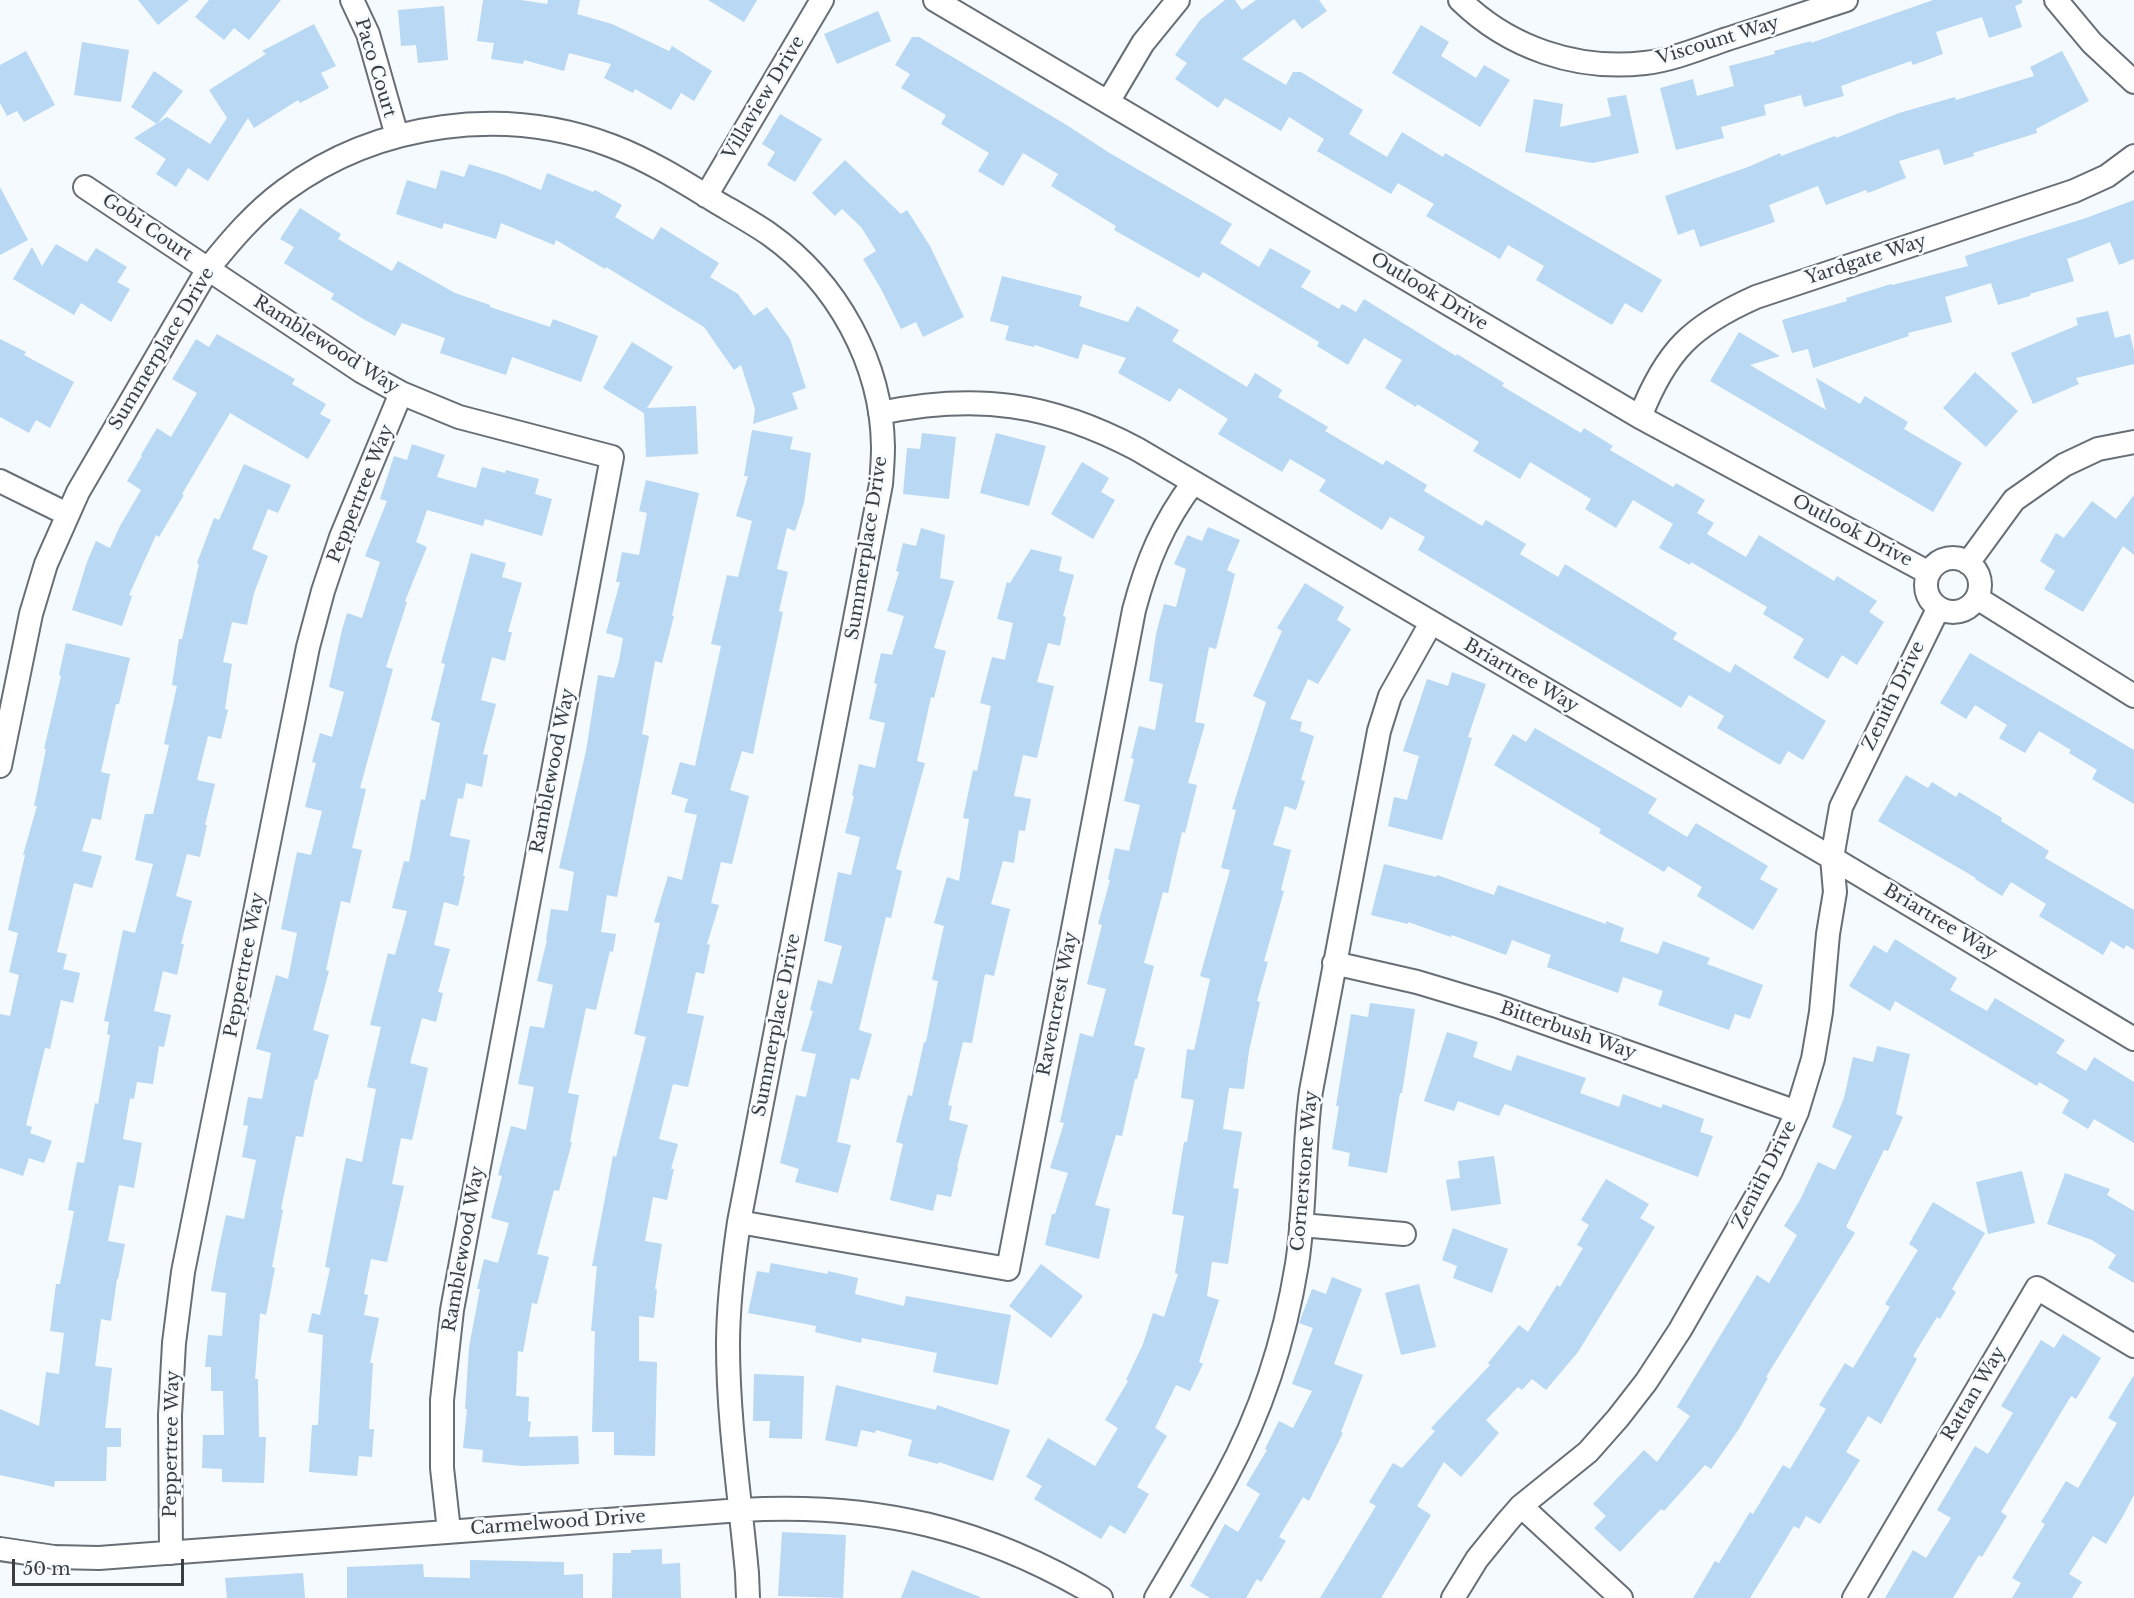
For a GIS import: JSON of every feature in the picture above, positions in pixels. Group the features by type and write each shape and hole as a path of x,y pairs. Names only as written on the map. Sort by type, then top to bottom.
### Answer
{"street":[{"name":"Paco Court","path":"352,0 368,34 397,136"},
{"name":"Villaview Drive","path":"706,196 822,0"},
{"name":"Outlook Drive","path":"935,0 1640,417 1929,573"},
{"path":"1108,102 1143,43 1178,0"},
{"name":"Viscount Way","path":"1460,0 1485,22 1518,42 1562,58 1608,65 1646,63 1682,54 1846,0"},
{"path":"2056,0 2092,43 2134,82"},
{"name":"Summerplace Drive","path":"0,766 31,614 46,564 68,514 184,307 208,269 238,232 258,213 286,190 316,171 348,154 397,136 434,128 470,124 506,124 577,135 645,160 770,234 824,285 845,315 862,348 874,383 883,447 881,484 739,1222 732,1272 728,1345 748,1598"},
{"name":"Yardgate Way","path":"1640,417 1659,373 1678,348 1701,327 1727,310 1756,297 2074,190 2107,176 2134,156"},
{"name":"Gobi Court","path":"85,187 208,269"},
{"name":"Ramblewood Way","path":"208,269 361,371 401,393 459,417 612,457 449,1332 442,1400 442,1468 449,1532"},
{"name":"Peppertree Way","path":"171,1553 170,1415 174,1343 188,1249 308,647 341,537 401,393"},
{"name":"Briartree Way","path":"880,413 951,402 987,403 1039,410 1106,433 1832,858 2134,1038"},
{"path":"1968,563 2014,500 2064,465 2098,449 2134,442"},
{"path":"0,481 68,514"},
{"name":"Ravencrest Way","path":"739,1222 1008,1269 1134,610 1143,573 1158,537 1193,483"},
{"path":"1955,558 1968,563 1977,572 1980,580 1977,598 1972,605 1956,613 1938,609 1927,595 1925,586 1929,573 1937,562 1946,559 1955,558"},
{"path":"1977,598 2134,696"},
{"name":"Zenith Drive","path":"1453,1598 1477,1559 1521,1506 1588,1452 1646,1382 1680,1330 1771,1171 1797,1112 1813,1059 1835,892 1832,858 1842,807 1938,609"},
{"name":"Cornerstone Way","path":"1156,1598 1226,1478 1255,1416 1271,1374 1289,1308 1302,1225 1306,1123 1379,730 1390,696 1431,623"},
{"name":"Bitterbush Way","path":"1334,963 1417,982 1497,1006 1797,1112"},
{"path":"1302,1225 1404,1234"},
{"name":"Rattan Way","path":"1854,1598 2037,1288 2134,1346"},
{"path":"1521,1506 1621,1598"},
{"name":"Carmelwood Drive","path":"0,1549 54,1557 99,1558 783,1507 842,1509 912,1520 957,1531 1013,1551 1101,1598"}],"building":[{"path":"138,0 189,0 158,25"},
{"path":"209,0 281,0 249,40 234,28 224,40 195,17"},
{"path":"483,0 521,0 547,4 548,0 580,0 577,14 612,24 669,51 672,46 712,71 694,101 681,93 671,110 635,89 633,93 604,78 611,64 569,53 564,71 524,60 523,64 491,59 494,43 477,41"},
{"path":"708,0 757,0 744,22"},
{"path":"1225,0 1235,0 1242,10 1256,0 1319,0 1327,11 1302,29 1294,19 1242,59 1286,85 1293,72 1301,72 1363,110 1349,134 1387,157 1402,132 1443,157 1445,153 1662,280 1642,313 1625,303 1612,325 1536,280 1544,266 1508,245 1500,259 1426,216 1434,204 1398,183 1391,194 1317,151 1324,139 1289,117 1281,131 1225,98 1218,108 1175,79 1187,63 1175,55 1200,20"},
{"path":"1933,0 2022,0 2022,3 2015,6 2022,27 1989,38 1982,17 1936,32 1943,54 1913,65 1911,61 1841,86 1844,96 1804,107 1801,95 1764,105 1766,115 1721,127 1724,138 1676,150 1660,88 1693,79 1697,96 1734,86 1729,66 1775,54 1774,51 1811,41 1811,43"},
{"path":"444,6 448,60 418,63 416,45 401,46 398,10"},
{"path":"878,11 891,41 837,64 824,34"},
{"path":"314,24 336,66 321,73 329,88 300,103 298,100 254,128 248,118 208,181 188,168 176,187 156,174 166,159 134,138 167,117 210,144 227,118 209,90 266,54 262,51"},
{"path":"1421,25 1449,42 1441,56 1476,78 1484,65 1510,80 1480,127 1392,73"},
{"path":"912,37 919,37 1232,224 1220,243 1259,267 1270,248 1311,271 1301,287 1339,309 1342,304 1356,312 1364,299 1504,383 1502,386 1581,433 1584,428 1613,446 1610,450 1673,487 1676,483 1705,500 1697,513 1714,523 1707,534 1746,557 1759,535 1834,581 1837,576 1877,601 1869,612 1884,622 1857,665 1842,655 1828,679 1793,658 1804,639 1763,614 1767,607 1691,562 1690,565 1659,548 1673,524 1633,500 1616,528 1585,509 1591,499 1530,462 1520,479 1473,451 1479,442 1417,404 1416,407 1385,388 1402,360 1364,338 1348,365 1317,346 1319,342 1203,272 1199,278 1114,230 1116,226 1051,186 1058,174 1023,153 1003,186 978,171 989,153 941,124 946,115 901,88 910,74 895,65"},
{"path":"82,42 129,50 121,102 74,95"},
{"path":"26,51 55,105 24,122 17,111 7,116 0,103 0,65"},
{"path":"2062,51 2089,101 2036,129 2037,133 1973,153 1974,156 1944,165 1939,149 1899,161 1906,178 1868,193 1866,190 1826,205 1818,186 1769,205 1775,222 1700,247 1694,229 1678,235 1665,196 1748,167 1780,153 1781,156 1835,136 1836,138 1899,113 1955,97 1956,100 2034,76 2030,67"},
{"path":"154,71 183,91 157,124 131,107"},
{"path":"1626,95 1639,153 1593,163 1525,152 1534,99 1563,104 1560,127 1611,116 1607,98"},
{"path":"780,114 822,139 795,182 767,165 775,152 762,144"},
{"path":"845,160 901,214 907,210 930,246 964,317 923,337 916,322 901,329 863,259 876,251 861,227 842,209 835,216 812,193"},
{"path":"469,164 505,175 541,190 547,173 593,192 595,190 622,205 615,217 653,240 661,227 719,263 710,277 738,294 754,316 767,307 790,339 806,388 792,393 798,409 753,424 755,409 741,365 734,370 704,327 606,267 605,269 556,240 554,245 501,223 496,239 444,223 442,229 396,214 407,180 436,189 441,170 464,177"},
{"path":"0,187 28,240 0,255"},
{"path":"2134,200 2134,259 2119,265 2110,242 2067,259 2074,281 1998,305 1991,283 1945,297 1952,322 1908,333 1909,336 1813,368 1808,349 1792,353 1782,320 1847,301 1846,298 1891,284 1968,266 1965,256 2086,218"},
{"path":"300,208 341,234 338,239 392,271 398,261 455,293 490,305 490,307 550,327 553,319 598,336 581,382 512,357 506,375 440,353 445,338 402,323 395,336 331,299 334,294 284,263 294,247 280,239"},
{"path":"56,244 87,262 96,248 127,267 117,282 130,289 111,322 81,303 74,315 13,279 32,247 42,266"},
{"path":"1002,276 1082,296 1079,306 1128,322 1137,306 1179,330 1172,341 1247,387 1255,373 1282,390 1278,397 1328,427 1325,431 1383,465 1386,460 1427,485 1424,491 1482,526 1486,520 1526,544 1520,554 1558,577 1565,564 1677,633 1673,639 1730,673 1735,664 1826,721 1803,760 1788,751 1780,765 1717,728 1724,716 1689,695 1681,708 1418,550 1425,537 1390,517 1382,530 1319,491 1326,480 1290,459 1282,472 1218,434 1228,419 1179,388 1170,402 1118,373 1126,358 1083,344 1078,359 1035,345 1034,347 1005,340 1009,326 990,321"},
{"path":"2108,311 2115,338 2130,334 2134,364 2076,378 2079,384 2033,404 2011,353 2078,325 2076,318"},
{"path":"1739,332 1780,356 1750,365 1826,410 1816,378 1860,404 1865,396 1908,422 1904,429 1962,463 1933,512 1710,381"},
{"path":"217,334 295,379 292,384 326,404 320,414 331,420 308,459 230,413 159,537 156,535 129,595 132,596 122,626 72,610 96,541 110,548 141,490 127,481 141,455 157,428 171,437 197,393 172,379 196,339 209,347"},
{"path":"0,339 26,352 24,355 74,382 50,428 36,420 29,433 0,417"},
{"path":"632,342 673,367 647,408 696,406 698,454 646,457 644,413 603,388"},
{"path":"1975,372 2018,411 1986,447 1943,408"},
{"path":"752,430 793,437 790,449 811,453 804,503 795,531 787,528 777,569 788,572 779,611 783,612 753,754 742,751 730,790 749,796 732,864 721,862 711,903 719,905 707,944 710,945 704,974 696,972 687,1013 704,1016 695,1057 688,1087 673,1084 659,1139 678,1144 671,1169 674,1169 667,1200 653,1197 645,1241 662,1244 655,1289 657,1289 654,1318 639,1316 639,1361 657,1362 655,1456 614,1455 614,1432 592,1432 595,1331 591,1331 597,1266 592,1266 613,1156 616,1157 646,1037 634,1034 660,923 654,922 668,876 682,880 697,815 684,812 688,799 671,794 680,762 695,766 721,646 711,644 727,575 738,577 752,521 736,516 748,476 744,476"},
{"path":"922,433 956,437 949,499 903,494 907,448 920,449"},
{"path":"996,433 1046,446 1029,506 980,493"},
{"path":"412,444 445,455 437,477 476,488 482,467 505,473 506,470 539,479 535,494 552,499 542,536 485,519 483,526 427,510 416,542 427,547 405,601 407,602 386,667 393,669 360,788 366,789 352,848 362,850 350,903 341,901 326,970 329,971 313,1030 329,1035 317,1080 315,1079 303,1137 296,1136 281,1209 283,1210 272,1267 275,1268 266,1315 260,1313 255,1379 258,1379 259,1437 266,1437 264,1483 222,1482 222,1469 202,1468 203,1435 224,1435 223,1391 211,1391 211,1367 205,1367 208,1335 222,1336 226,1293 211,1291 217,1257 226,1215 244,1219 256,1160 242,1157 248,1126 243,1125 248,1097 262,1099 271,1053 256,1049 276,975 288,979 297,933 281,929 297,852 311,855 322,811 305,807 316,763 312,762 320,733 332,737 344,692 329,687 342,630 347,613 362,618 380,562 365,556 387,501 380,499 394,456 407,460"},
{"path":"1082,462 1109,478 1101,492 1115,500 1093,539 1051,514"},
{"path":"244,464 291,485 278,513 268,509 252,549 268,556 254,593 247,625 232,622 223,662 232,664 225,709 228,710 221,739 208,736 197,780 215,784 205,825 207,825 200,857 187,854 176,896 192,901 181,944 184,944 177,975 163,971 154,1011 171,1015 164,1047 159,1046 153,1084 137,1082 134,1099 130,1098 123,1139 142,1143 134,1188 119,1185 108,1241 125,1244 111,1321 101,1319 95,1366 112,1368 105,1428 121,1428 121,1447 107,1447 106,1481 55,1481 54,1487 0,1475 0,1409 39,1426 46,1372 59,1374 64,1333 50,1331 56,1284 60,1284 74,1211 68,1210 77,1162 84,1163 95,1103 98,1104 110,1035 107,1034 109,1022 104,1021 123,930 135,933 153,864 135,860 145,814 153,814 169,745 164,744 177,686 172,685 179,639 182,639 199,564 197,563 214,518 219,520"},
{"path":"646,480 699,493 662,663 655,661 642,734 649,736 617,897 607,895 601,932 616,934 613,952 610,951 596,1010 586,1008 568,1093 579,1095 570,1142 572,1142 559,1191 554,1190 537,1254 549,1257 537,1304 532,1303 523,1352 518,1351 516,1396 529,1397 528,1421 531,1422 529,1437 578,1436 579,1464 522,1466 482,1462 483,1450 463,1448 469,1347 480,1289 477,1289 484,1259 498,1263 509,1223 491,1218 502,1176 498,1175 511,1126 526,1130 534,1087 518,1084 530,1026 544,1028 553,985 537,981 547,940 551,909 568,911 574,872 559,868 586,751 598,675 614,678 619,661 623,638 606,633 620,582 616,582 622,552 639,555 647,513 639,511"},
{"path":"2134,495 2134,555 2123,546 2083,612 2044,589 2055,571 2040,561 2056,533 2064,538 2092,501 2116,519"},
{"path":"1208,527 1240,540 1227,570 1235,574 1216,649 1209,647 1195,722 1205,724 1188,783 1197,785 1185,833 1182,832 1168,893 1163,892 1144,963 1154,966 1134,1045 1145,1048 1137,1079 1135,1079 1122,1136 1116,1135 1095,1205 1110,1209 1099,1259 1045,1245 1052,1214 1055,1214 1068,1173 1050,1168 1064,1123 1060,1122 1080,1033 1093,1037 1106,989 1087,984 1102,925 1098,924 1110,880 1108,879 1115,848 1129,851 1140,805 1124,801 1139,726 1155,730 1163,684 1149,681 1156,634 1164,604 1176,607 1186,569 1174,564 1187,535 1202,541"},
{"path":"921,528 945,535 940,578 954,581 934,648 946,651 934,698 931,697 917,761 925,763 896,869 902,871 891,918 886,917 859,1030 872,1034 859,1080 851,1078 837,1142 851,1145 838,1193 795,1182 799,1169 780,1163 796,1095 806,1097 816,1054 801,1051 813,1011 810,1010 818,980 832,984 842,946 824,941 838,872 851,875 860,837 845,833 859,764 875,768 885,723 869,719 877,684 874,683 881,653 892,655 904,616 887,611 899,572 896,571 903,543 916,546"},
{"path":"1031,549 1062,557 1059,571 1074,575 1063,616 1066,617 1060,646 1048,643 1037,682 1054,686 1037,758 1023,755 1014,796 1031,799 1025,831 1019,830 1014,863 1003,861 991,904 1010,909 994,976 985,974 972,1043 963,1042 948,1105 952,1106 949,1120 968,1125 951,1197 937,1194 933,1211 890,1200 903,1144 896,1142 908,1095 912,1096 938,981 932,980 944,926 934,923 947,877 959,881 969,819 963,818 973,770 977,771 991,706 980,703 992,657 1005,660 1013,623 997,619 1007,582 1010,583"},
{"path":"471,553 506,563 502,577 522,583 508,632 512,632 505,661 492,657 481,700 496,704 483,754 488,755 482,787 466,783 463,799 458,798 450,836 470,840 458,906 444,902 434,945 450,949 438,992 443,993 436,1022 422,1018 410,1063 428,1068 412,1140 401,1138 392,1184 404,1186 387,1262 371,1259 364,1294 368,1295 364,1315 379,1318 370,1363 373,1363 369,1429 374,1429 372,1457 359,1456 357,1476 309,1472 312,1425 318,1425 323,1335 308,1332 312,1313 320,1315 330,1268 325,1267 346,1158 362,1162 376,1089 367,1087 381,1027 370,1025 388,953 395,955 407,911 392,908 404,861 409,862 421,799 425,800 440,723 431,720 445,664 441,663"},
{"path":"1305,583 1344,607 1337,620 1351,629 1318,684 1308,679 1290,719 1302,722 1300,731 1314,736 1301,780 1305,781 1296,810 1285,806 1273,845 1291,850 1281,890 1284,891 1264,961 1268,962 1257,1001 1260,1002 1249,1051 1244,1089 1229,1088 1223,1129 1242,1132 1233,1188 1239,1189 1228,1264 1212,1262 1207,1296 1219,1300 1199,1362 1203,1364 1190,1391 1176,1385 1155,1428 1167,1436 1137,1487 1149,1494 1125,1534 1110,1525 1101,1539 1034,1499 1042,1486 1026,1477 1048,1438 1095,1466 1118,1428 1105,1420 1128,1381 1126,1380 1143,1344 1153,1313 1164,1317 1178,1274 1175,1273 1184,1216 1172,1214 1184,1142 1187,1142 1194,1100 1181,1098 1187,1049 1194,1050 1210,979 1200,976 1230,870 1221,868 1236,810 1232,809 1266,702 1253,696 1282,631 1277,628"},
{"path":"66,643 130,658 119,704 116,704 101,772 110,774 101,820 92,818 82,851 102,856 92,888 74,883 57,952 67,954 63,969 80,973 73,1003 61,1000 50,1049 45,1048 26,1125 32,1127 30,1133 52,1141 44,1163 29,1158 23,1176 0,1168 0,1014 10,1016 19,975 9,972 18,933 8,930 25,855 23,855 37,806 34,806 46,749 44,749 61,676 59,675"},
{"path":"1970,653 2134,750 2134,804 2092,779 2097,770 2069,753 2071,750 2039,731 2025,753 1999,738 2007,725 1975,705 1966,719 1940,703"},
{"path":"1452,672 1486,684 1468,737 1472,738 1442,840 1388,826 1394,797 1407,800 1419,756 1403,751 1427,679 1448,686"},
{"path":"1535,728 1657,799 1648,813 1687,837 1696,823 1768,866 1760,879 1778,889 1753,930 1697,896 1702,887 1668,866 1664,872 1599,833 1601,829 1494,765 1513,734 1526,742"},
{"path":"1906,775 1928,788 1932,782 1956,797 1959,792 2002,818 2001,821 2049,851 2045,858 2134,910 2134,950 2126,945 2124,949 2111,941 2103,955 2039,916 2046,904 2011,882 2002,896 1976,878 1878,821"},
{"path":"1384,864 1436,877 1437,875 1494,895 1498,885 1606,924 1606,921 1624,928 1620,941 1658,954 1663,941 1710,958 1707,964 1763,985 1750,1019 1735,1014 1729,1030 1658,1005 1663,991 1623,977 1618,993 1547,967 1551,955 1512,940 1506,955 1452,935 1451,937 1408,922 1408,924 1371,915"},
{"path":"1895,939 1957,978 1950,990 1987,1011 1995,998 2065,1040 2056,1053 2086,1071 2094,1057 2134,1082 2134,1143 2094,1119 2088,1129 2062,1113 2069,1100 2039,1082 2037,1086 1895,1001 1890,1011 1849,986 1874,945 1887,953"},
{"path":"1370,1003 1415,1009 1387,1173 1348,1166 1350,1153 1332,1149 1339,1106 1336,1106 1351,1014 1368,1017"},
{"path":"1447,1032 1478,1042 1473,1057 1511,1071 1517,1055 1586,1078 1580,1093 1619,1107 1623,1094 1661,1108 1663,1104 1704,1119 1700,1132 1713,1136 1698,1177 1505,1104 1499,1116 1458,1101 1454,1111 1424,1101"},
{"path":"1877,1046 1910,1054 1896,1114 1903,1117 1888,1151 1884,1150 1846,1227 1855,1233 1766,1377 1768,1378 1739,1429 1711,1469 1705,1465 1664,1511 1661,1509 1620,1552 1594,1528 1606,1516 1593,1504 1644,1450 1657,1462 1690,1416 1677,1407 1757,1275 1769,1283 1789,1249 1797,1235 1784,1226 1800,1200 1818,1162 1835,1170 1852,1136 1832,1127 1844,1098 1853,1057 1873,1062"},
{"path":"1494,1156 1501,1204 1451,1211 1446,1180 1460,1178 1458,1161"},
{"path":"2022,1171 2035,1223 1988,1234 1976,1182"},
{"path":"2065,1173 2110,1189 2107,1195 2134,1211 2134,1283 2108,1268 2116,1255 2092,1240 2047,1224"},
{"path":"1606,1179 1649,1204 1640,1218 1655,1227 1578,1352 1546,1390 1532,1379 1522,1390 1518,1387 1486,1420 1499,1433 1461,1477 1444,1462 1417,1506 1431,1515 1381,1598 1320,1598 1376,1506 1369,1502 1393,1463 1402,1468 1435,1431 1431,1428 1490,1365 1488,1363 1519,1325 1528,1332 1557,1285 1560,1287 1583,1248 1577,1245 1589,1225 1581,1220"},
{"path":"1933,1202 1985,1233 1952,1289 1956,1292 1940,1319 1937,1317 1913,1356 1917,1359 1881,1424 1868,1416 1846,1452 1860,1460 1820,1524 1806,1516 1799,1529 1794,1526 1750,1598 1693,1598 1715,1561 1719,1563 1750,1512 1753,1514 1783,1465 1790,1469 1826,1409 1819,1405 1845,1363 1853,1368 1890,1307 1885,1304 1918,1250 1909,1244"},
{"path":"1453,1228 1508,1249 1492,1293 1453,1278 1457,1266 1442,1260"},
{"path":"771,1263 828,1274 828,1271 858,1278 855,1294 904,1306 906,1296 1011,1315 998,1385 933,1372 937,1353 862,1338 861,1343 815,1332 816,1326 748,1313 757,1271 769,1273"},
{"path":"1041,1264 1083,1296 1051,1338 1009,1306"},
{"path":"1332,1277 1362,1289 1334,1364 1363,1375 1341,1432 1343,1433 1309,1501 1303,1497 1279,1537 1286,1541 1261,1582 1257,1579 1246,1598 1210,1598 1190,1586 1225,1524 1238,1532 1260,1494 1246,1485 1267,1450 1265,1449 1279,1421 1293,1428 1312,1391 1292,1384 1313,1328 1299,1323 1312,1289 1326,1294"},
{"path":"1419,1284 1436,1347 1401,1355 1385,1293"},
{"path":"2063,1334 2101,1358 2076,1399 2071,1396 2001,1512 2007,1516 1982,1557 1979,1555 1953,1598 1885,1598 1913,1550 1926,1558 1951,1518 1937,1510 1975,1446 1988,1454 2013,1413 2001,1406 2041,1340 2054,1348"},
{"path":"754,1374 804,1376 802,1439 769,1438 770,1421 753,1421"},
{"path":"2134,1375 2134,1495 2123,1516 2106,1544 2093,1536 2069,1574 2082,1582 2072,1598 2012,1598 2021,1583 2012,1578 2045,1524 2041,1522 2066,1481 2078,1488 2117,1423 2108,1418"},
{"path":"836,1385 936,1410 937,1405 1010,1430 993,1481 939,1462 938,1464 908,1456 912,1440 876,1430 875,1433 861,1430 857,1447 825,1440"},
{"path":"782,1532 846,1535 843,1598 778,1596"},
{"path":"662,1549 662,1564 680,1563 681,1598 612,1598 613,1553"},
{"path":"470,1560 564,1562 564,1575 583,1574 583,1598 347,1598 347,1567 423,1564 424,1577 470,1578"},
{"path":"912,1570 980,1597 980,1598 901,1598"},
{"path":"303,1573 305,1598 227,1598 225,1578"}]}
